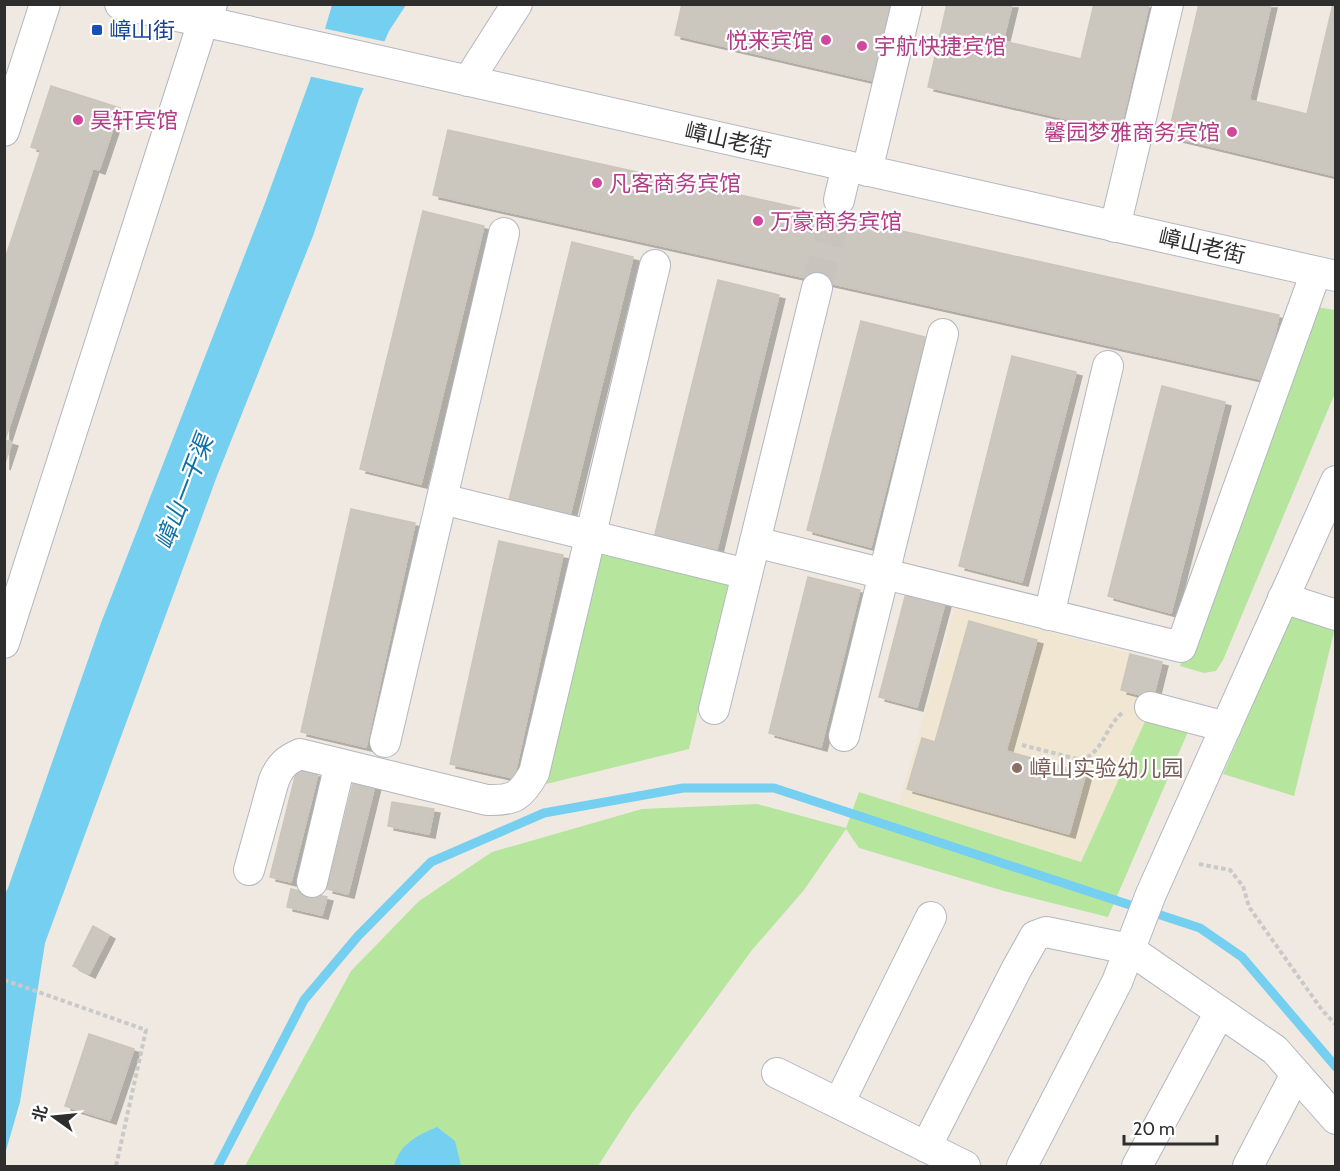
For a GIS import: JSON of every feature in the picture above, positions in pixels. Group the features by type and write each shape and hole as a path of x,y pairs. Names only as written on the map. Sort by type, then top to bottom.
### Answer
{"street":[{"path":"4,131 45,4"},
{"name":"嶂山老街","path":"120,4 213,18 436,74 1326,274"},
{"path":"468,81 517,4"},
{"path":"838,200 857,169 907,4"},
{"path":"1115,227 1168,4"},
{"path":"4,643 213,18"},
{"path":"385,742 504,233"},
{"path":"249,870 279,768 288,759 300,754 487,800 509,800 526,787 534,772 655,265"},
{"path":"755,542 1181,647 1326,274"},
{"path":"714,709 817,288"},
{"path":"844,736 943,334"},
{"path":"1049,615 1108,366"},
{"path":"1022,1167 1117,982 1167,858 1335,481"},
{"path":"442,499 747,574"},
{"path":"1283,598 1335,615"},
{"path":"1150,707 1226,727"},
{"path":"312,882 340,764"},
{"path":"839,1103 931,917"},
{"path":"926,1147 1035,936 1046,932 1129,949 1275,1050 1335,1119"},
{"path":"1137,1167 1220,1012"},
{"path":"777,1073 965,1167"},
{"path":"1248,1167 1296,1074"}],"path":[{"path":"1022,745 1081,760 1089,758 1097,750 1116,718 1133,704 1150,707"},
{"path":"1167,858 1230,870 1243,886 1249,907 1335,1025"},
{"path":"4,980 146,1030 116,1167"}],"shaded area":[{"name":"嶂山实验幼儿园","path":"955,607 1162,662 1143,733 1081,862 899,804"}],"green space":[{"path":"1310,306 1335,310 1335,393 1223,660 1216,671 1204,673 1180,666"},
{"path":"595,553 728,585 689,749 542,785"},
{"path":"1292,614 1335,628 1294,796 1223,774"},
{"path":"1148,715 1190,727 1108,917 1004,891 859,848 846,829 804,890 752,950 632,1113 598,1166 245,1166 351,971 419,901 492,852 642,809 757,804 846,828 859,792 1081,862"}],"water":[{"name":"嶂山一干渠","path":"332,5 406,5 389,31 359,99 313,236 217,476 45,943 20,1102 5,1154 5,894 101,623 265,203 310,80"},
{"path":"437,1127 455,1141 461,1166 394,1166 405,1146"}],"pier":[{"path":"322,28 387,42 367,89 308,76"}],"building":[{"path":"682,4 896,4 879,82 675,35"},
{"path":"947,4 1012,4 1003,41 1081,59 1094,4 1149,4 1120,131 928,87"},
{"path":"1199,4 1271,4 1249,100 1307,114 1333,4 1336,4 1336,176 1168,136"},
{"path":"51,86 120,108 99,170 93,168 5,440 12,442 4,466 4,262 41,150 31,147"},
{"path":"448,130 1279,315 1265,380 433,195"},
{"path":"423,211 484,226 421,484 360,469"},
{"path":"572,242 633,257 570,515 509,500"},
{"path":"718,280 779,295 716,553 654,538"},
{"path":"861,321 925,337 871,547 807,530"},
{"path":"1012,356 1076,372 1022,582 959,566"},
{"path":"1162,386 1225,402 1171,613 1108,596"},
{"path":"351,509 415,523 366,747 301,732"},
{"path":"499,541 563,555 514,778 450,764"},
{"path":"808,577 860,590 821,747 769,733"},
{"path":"906,593 945,603 917,707 879,697"},
{"path":"969,621 1037,640 1006,751 1086,773 1069,834 907,789 922,738 935,742"},
{"path":"1130,654 1162,662 1153,698 1121,690"},
{"path":"297,769 318,774 291,882 270,877"},
{"path":"354,780 375,785 348,894 327,889"},
{"path":"392,802 434,809 429,834 388,826"},
{"path":"291,889 327,897 322,915 287,907"},
{"path":"93,926 109,935 89,974 73,966"},
{"path":"89,1034 134,1049 110,1120 65,1106"}],"waterway":[{"path":"218,1166 304,1000 358,936 431,862 544,813 683,788 774,788 1200,928 1242,957 1336,1067"}],"tunnel":[{"path":"817,288 839,200"}],"place":[{"name":"嶂山街","path":"97,30"},
{"name":"悦来宾馆","path":"826,40"},
{"name":"宇航快捷宾馆","path":"862,46"},
{"name":"昊轩宾馆","path":"78,120"},
{"name":"馨园梦雅商务宾馆","path":"1232,132"},
{"name":"凡客商务宾馆","path":"597,183"},
{"name":"万豪商务宾馆","path":"758,221"},
{"name":"嶂山实验幼儿园","path":"1017,768"}]}
